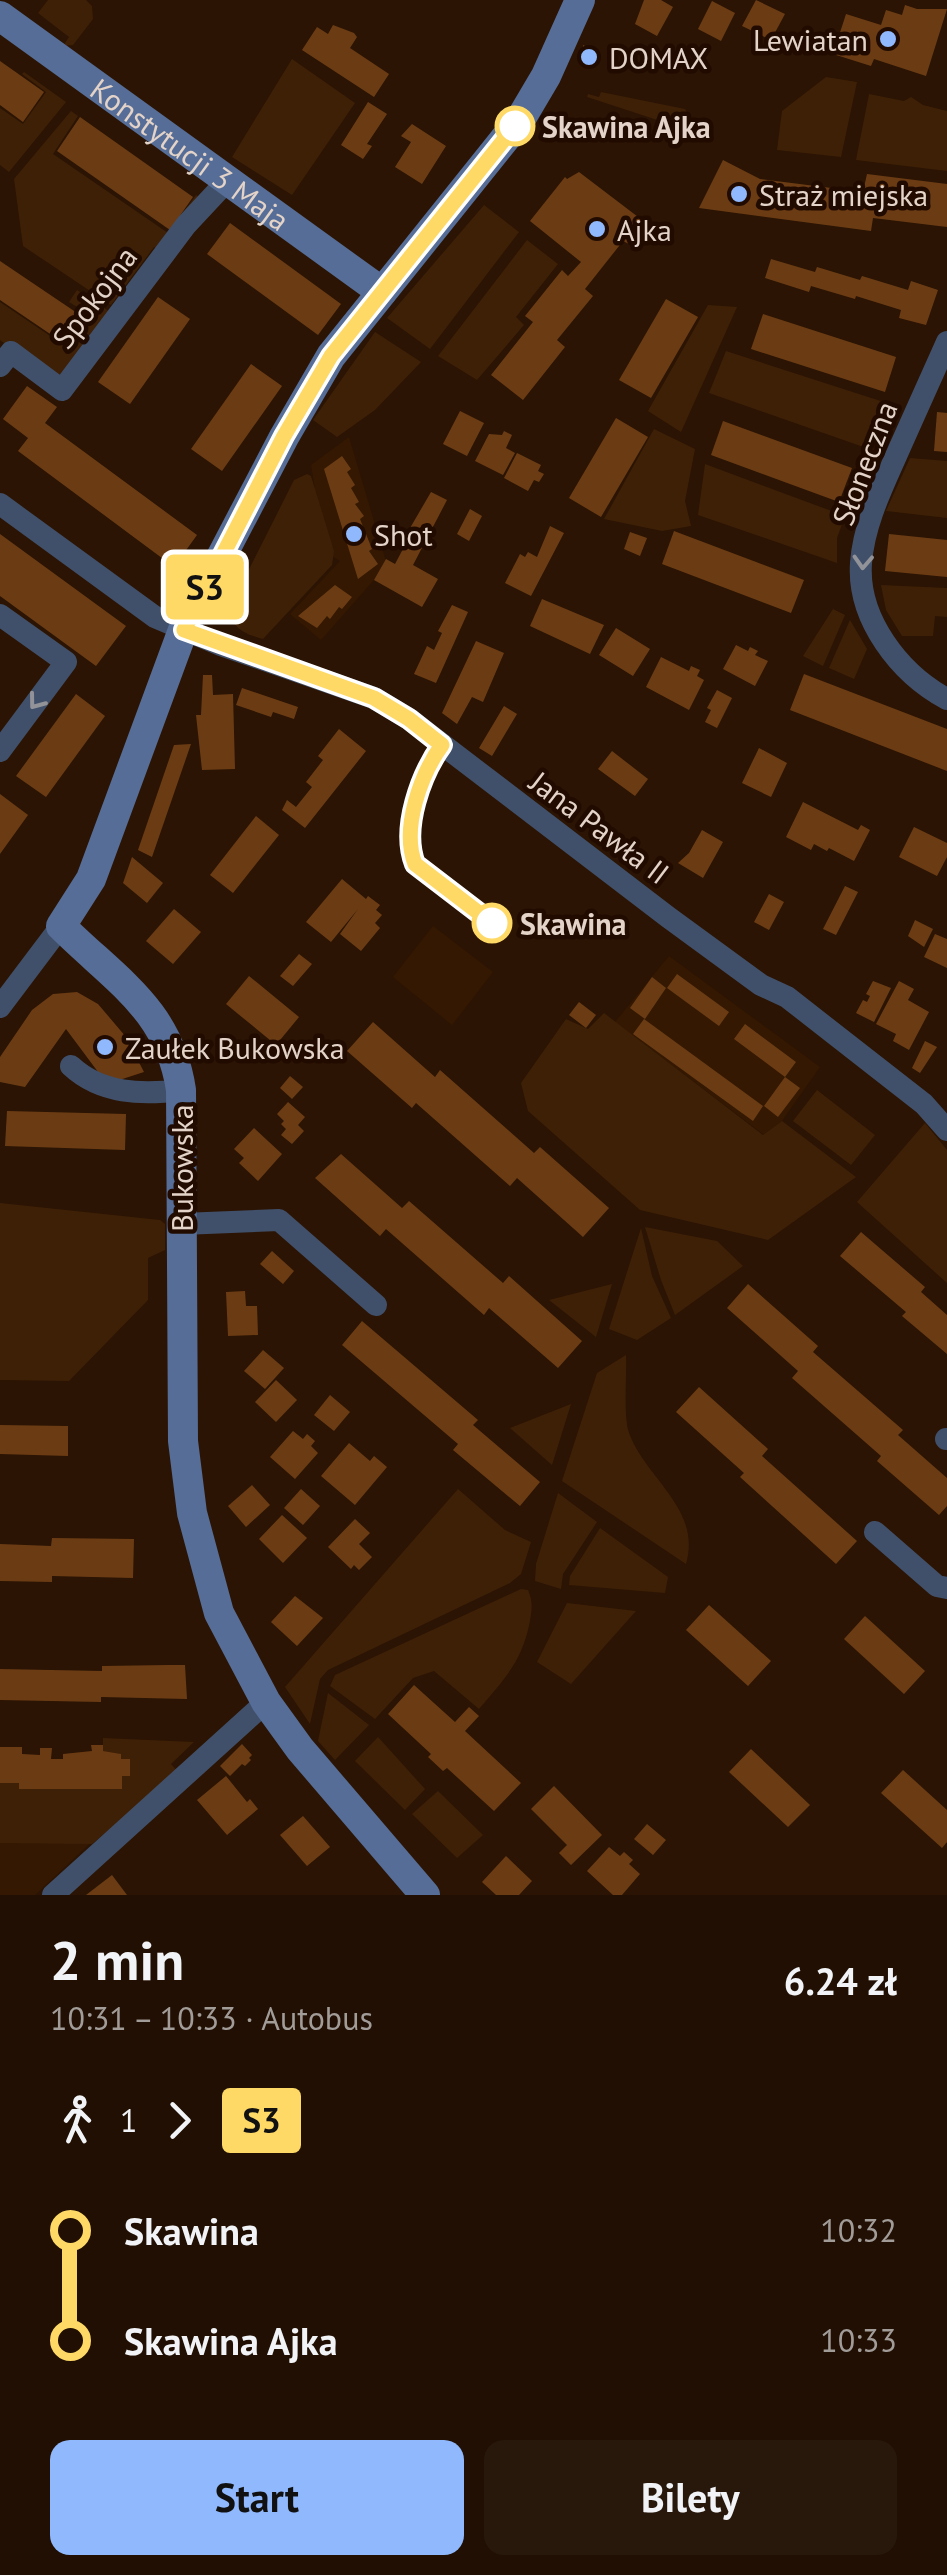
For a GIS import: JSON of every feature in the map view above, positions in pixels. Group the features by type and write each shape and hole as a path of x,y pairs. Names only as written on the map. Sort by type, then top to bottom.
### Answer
{"street":[{"path":"0,1006 91,880 184,630 284,436 324,368 520,120 546,76 580,0"},
{"name":"Konstytucji 3 Maja","path":"0,16 382,292"},
{"name":"Spokojna","path":"0,366 11,352 62,390 186,225 228,180"},
{"name":"Słoneczna","path":"947,342 875,503 861,565 874,626 908,670 947,699"},
{"name":"Jana Pawła II","path":"0,504 155,617 374,698 409,719 684,928 761,984 787,997 924,1104 947,1130"},
{"path":"0,615 66,662 0,751"},
{"name":"Bukowska","path":"61,926 122,981 160,1024 170,1045 181,1090 182,1440 192,1513 219,1614 266,1702 300,1749 425,1895"},
{"path":"72,1066 88,1082 116,1090 181,1090"},
{"path":"182,1224 278,1220 376,1305"},
{"path":"875,1532 937,1586 947,1588"},
{"path":"53,1895 266,1702"}],"shaded area":[{"path":"48,0 86,0 92,6 93,19 73,45 63,46 69,37 38,13"},
{"path":"292,59 355,103 292,195 232,157"},
{"path":"24,72 66,102 9,172 0,165 0,108 23,124 46,92"},
{"path":"826,77 857,82 841,157 777,150 782,111"},
{"path":"601,92 685,109 692,120 688,130 587,97 599,97"},
{"path":"869,94 904,101 911,97 923,105 947,111 947,171 856,160"},
{"path":"71,111 78,116 53,154 168,233 196,195 201,199 168,256 154,247 111,305 23,246 14,179"},
{"path":"484,205 519,232 430,349 387,318"},
{"path":"527,240 558,264 516,317 524,325 477,380 438,356"},
{"path":"77,290 122,320 69,390 0,340 0,302 65,346 87,313 69,302"},
{"path":"708,305 737,307 681,432 648,411"},
{"path":"375,332 421,362 375,410 337,437 313,420"},
{"path":"726,351 893,405 872,450 709,393"},
{"path":"654,429 695,449 685,501 691,526 662,531 604,519"},
{"path":"349,437 387,565 321,640 290,614 340,561 325,552 311,465"},
{"path":"910,458 947,461 947,518 886,511"},
{"path":"705,464 845,516 837,538 837,563 698,515"},
{"path":"311,476 334,551 332,565 263,639 240,630 229,609 294,480"},
{"path":"881,585 947,588 947,617 935,616 933,636 902,636 886,610"},
{"path":"833,609 845,615 823,666 803,656"},
{"path":"850,620 867,649 854,679 829,668"},
{"path":"433,926 493,972 452,1025 393,977"},
{"path":"669,956 820,1067 782,1121 764,1135 615,1022"},
{"path":"604,1013 763,1135 782,1121 856,1177 768,1240 640,1210 528,1111 521,1083 566,1019 588,1029"},
{"path":"817,1090 875,1135 851,1165 793,1121"},
{"path":"925,1123 947,1150 947,1283 857,1202"},
{"path":"0,1203 160,1220 165,1224 165,1250 148,1258 148,1300 69,1381 0,1380"},
{"path":"645,1227 717,1241 743,1266 675,1315"},
{"path":"641,1228 652,1276 671,1318 637,1340 609,1329"},
{"path":"612,1284 596,1337 549,1300"},
{"path":"626,1355 629,1433 686,1527 686,1564 562,1481 597,1373"},
{"path":"571,1404 552,1465 510,1428"},
{"path":"458,1489 505,1530 531,1542 521,1574 510,1583 328,1670 320,1679 310,1724 285,1687"},
{"path":"558,1493 597,1522 563,1574 561,1589 535,1581 536,1564"},
{"path":"600,1528 668,1577 665,1593 569,1585 570,1576"},
{"path":"521,1589 528,1590 532,1605 522,1648 511,1669 479,1709 434,1671 413,1678 375,1719 330,1686 335,1675"},
{"path":"567,1603 636,1611 571,1684 537,1662"},
{"path":"328,1693 369,1725 335,1760 318,1741"},
{"path":"378,1737 425,1789 405,1810 355,1761"},
{"path":"103,1738 194,1742 171,1764 178,1772 92,1844 0,1843 0,1783 19,1783 121,1759 120,1754 103,1751"},
{"path":"438,1791 483,1835 457,1858 412,1814"},
{"path":"0,1830 99,1835 35,1895 0,1895"}],"building":[{"path":"644,0 661,0 673,7 657,36 635,24"},
{"path":"756,0 785,14 771,40 742,26"},
{"path":"712,1 735,13 721,41 698,29"},
{"name":"Lewiatan","path":"905,5 947,9 926,76 874,59 871,66 833,54 846,14 881,25 886,10 902,15"},
{"path":"333,25 354,33 357,37 350,48 389,74 374,97 302,50 317,27 328,34"},
{"name":"DOMAX","path":"583,45 600,53 594,67 582,59"},
{"path":"0,61 44,92 23,122 0,105"},
{"path":"368,102 387,114 367,144 372,146 363,159 341,145"},
{"path":"80,117 193,197 170,230 57,151"},
{"path":"412,124 446,146 422,184 395,167 411,142 401,136"},
{"path":"723,160 760,179 863,192 867,174 947,184 947,227 873,218 871,231 699,208"},
{"path":"579,172 646,223 629,244 623,241 585,289 593,296 557,340 565,347 523,400 491,375 533,322 525,316 562,270 568,276 581,262 530,221 565,177"},
{"path":"230,223 341,304 318,335 207,254"},
{"path":"771,259 815,272 817,267 860,280 862,276 908,290 911,281 938,290 926,325 899,318 901,310 856,296 855,299 811,286 809,292 765,278"},
{"path":"0,261 83,317 65,344 0,300"},
{"path":"158,297 190,319 130,404 98,382"},
{"path":"666,299 698,317 651,398 619,380"},
{"path":"763,314 896,357 885,392 751,349"},
{"path":"251,364 282,386 222,471 191,449"},
{"path":"27,386 57,407 45,423 197,535 174,567 18,451 28,438 3,419"},
{"path":"460,411 484,423 467,456 443,444"},
{"path":"937,412 947,413 947,452 934,451"},
{"path":"616,418 648,437 601,517 569,498"},
{"path":"723,421 852,468 839,502 711,455"},
{"path":"504,431 512,435 506,448 515,453 503,475 475,461 489,434 502,435"},
{"path":"517,453 541,465 538,471 544,474 539,482 534,480 528,491 504,478"},
{"path":"342,456 351,469 347,472 355,485 351,488 359,502 355,504 364,516 360,519 372,549 369,551 378,564 358,579 324,469"},
{"path":"431,492 447,500 413,565 438,579 422,607 374,580 386,559 395,564 403,549 399,547"},
{"path":"470,509 482,516 469,541 457,534"},
{"path":"550,526 564,533 531,596 505,583 520,554 525,557 528,552 537,557"},
{"path":"674,531 804,580 791,613 662,564"},
{"path":"630,532 647,538 640,556 624,549"},
{"path":"0,534 126,626 96,666 0,596"},
{"path":"889,534 947,540 947,577 885,571"},
{"path":"335,585 352,597 342,609 339,607 330,619 327,616 317,628 298,616"},
{"path":"542,599 604,625 590,654 530,626"},
{"path":"452,605 468,612 436,683 414,674 427,646 434,650 442,633 438,631"},
{"path":"616,628 650,649 633,676 599,655"},
{"path":"476,641 504,653 483,702 472,697 457,724 442,713"},
{"path":"736,645 758,651 755,655 768,661 755,686 723,669"},
{"path":"661,657 689,671 691,666 700,670 697,676 704,680 689,710 646,687"},
{"path":"804,674 947,729 947,771 790,710"},
{"path":"203,675 212,675 213,695 233,694 235,769 202,770 196,715 201,715"},
{"path":"242,688 298,707 294,719 273,712 271,717 236,705"},
{"path":"717,690 732,698 717,728 705,722 711,710 707,708"},
{"path":"76,694 105,716 46,797 16,776"},
{"path":"504,706 517,714 492,756 479,748"},
{"path":"339,729 366,751 305,828 282,810 287,800 296,807 312,787 306,782 323,760 318,756"},
{"path":"191,744 152,857 138,850 174,745"},
{"path":"759,748 787,763 771,797 742,783"},
{"path":"612,751 648,779 635,796 598,769"},
{"path":"0,794 28,815 0,854"},
{"path":"803,802 858,830 861,825 870,830 854,861 814,844 811,850 786,837"},
{"path":"256,816 279,835 233,893 210,875"},
{"path":"914,827 947,843 947,857 937,876 899,857"},
{"path":"702,830 723,842 703,878 678,863 689,853"},
{"path":"132,857 163,883 147,903 123,883"},
{"path":"342,879 380,905 376,910 382,915 375,923 380,928 361,951 340,934 358,909 331,942 306,922"},
{"path":"845,886 858,892 836,935 823,929"},
{"path":"769,894 784,902 769,930 754,922"},
{"path":"174,909 201,932 173,964 146,941"},
{"path":"915,920 933,929 924,947 908,936"},
{"path":"935,934 947,939 947,968 924,957"},
{"path":"299,954 312,964 293,986 280,976"},
{"path":"677,974 729,1012 719,1026 667,988"},
{"path":"249,976 299,1017 276,1045 226,1004"},
{"path":"652,977 666,988 645,1019 630,1008"},
{"path":"873,981 891,988 874,1022 856,1013 863,1000 867,1002 870,996 866,994"},
{"path":"899,981 914,989 908,1000 929,1012 909,1050 893,1041 896,1034 876,1024"},
{"name":"Zaułek Bukowska","path":"77,992 98,1004 126,1037 144,1072 107,1084 66,1029 25,1087 0,1082 0,1057 32,1010 53,994"},
{"path":"579,1002 596,1015 586,1028 569,1015"},
{"path":"644,1019 763,1106 753,1121 633,1034"},
{"path":"373,1022 435,1077 440,1070 534,1153 540,1147 609,1208 583,1237 517,1178 510,1186 416,1103 412,1108 347,1051"},
{"path":"745,1024 796,1062 785,1077 734,1039"},
{"path":"925,1041 937,1047 920,1073 912,1068"},
{"path":"290,1076 303,1087 292,1099 280,1088"},
{"path":"785,1077 800,1088 778,1117 764,1106"},
{"path":"288,1102 305,1117 298,1125 304,1131 292,1144 281,1135 286,1129 277,1114"},
{"path":"7,1111 126,1114 125,1150 5,1146"},
{"path":"254,1128 282,1154 258,1181 239,1163 244,1158 234,1149"},
{"path":"341,1154 402,1208 409,1201 503,1283 509,1276 582,1341 558,1368 489,1308 484,1315 386,1229 380,1236 315,1178"},
{"path":"861,1232 925,1287 921,1292 947,1315 947,1354 902,1316 906,1312 840,1256"},
{"path":"272,1251 294,1271 283,1284 260,1264"},
{"path":"748,1284 818,1346 813,1352 903,1430 898,1435 947,1478 947,1506 939,1515 877,1461 881,1456 792,1378 798,1371 727,1308"},
{"path":"245,1291 246,1306 257,1306 258,1335 228,1336 226,1292"},
{"path":"362,1321 478,1420 473,1425 540,1482 520,1506 453,1450 458,1444 342,1345"},
{"path":"263,1350 284,1368 265,1389 244,1371"},
{"path":"276,1380 297,1400 276,1422 255,1402"},
{"path":"699,1387 768,1449 762,1456 857,1541 836,1564 740,1477 744,1473 676,1412"},
{"path":"330,1395 350,1412 334,1431 314,1415"},
{"path":"0,1425 68,1426 68,1456 0,1454"},
{"path":"293,1431 303,1439 307,1434 315,1441 311,1446 318,1453 295,1479 270,1457"},
{"path":"349,1443 370,1461 374,1456 387,1467 355,1505 321,1476"},
{"path":"252,1485 270,1505 246,1527 228,1506"},
{"path":"301,1489 320,1506 303,1525 284,1508"},
{"path":"282,1515 307,1538 283,1563 259,1539"},
{"path":"355,1519 370,1533 359,1544 372,1557 359,1570 354,1565 351,1569 328,1547"},
{"path":"52,1538 134,1539 133,1578 52,1576 52,1582 0,1581 0,1544 51,1546"},
{"path":"295,1596 323,1618 297,1646 271,1622"},
{"path":"709,1605 771,1661 748,1686 686,1630"},
{"path":"865,1616 925,1671 904,1694 844,1639"},
{"path":"185,1665 187,1699 0,1700 0,1669 102,1671 102,1666"},
{"path":"414,1685 455,1722 469,1707 479,1716 465,1731 521,1783 494,1811 447,1768 443,1771 428,1757 431,1754 388,1714"},
{"path":"242,1744 252,1755 251,1760 230,1776 220,1766"},
{"path":"91,1745 103,1745 103,1751 130,1759 130,1776 122,1776 122,1789 19,1789 19,1783 0,1783 0,1747 22,1747 22,1754 40,1755 40,1748 52,1748 51,1759 63,1759 63,1754 92,1751"},
{"path":"751,1749 810,1805 788,1827 729,1772"},
{"path":"903,1770 947,1810 947,1842 942,1848 881,1793"},
{"path":"226,1776 247,1802 250,1799 258,1809 227,1835 197,1800"},
{"path":"554,1786 602,1835 571,1865 559,1853 567,1845 531,1809"},
{"path":"303,1816 330,1847 307,1866 280,1835"},
{"path":"647,1824 666,1840 653,1855 634,1839"},
{"path":"609,1847 620,1856 624,1852 633,1860 629,1864 640,1874 622,1895 613,1895 587,1871"},
{"path":"506,1856 532,1881 519,1895 496,1895 482,1882"},
{"path":"112,1875 127,1895 86,1895"}],"bus line":[{"name":"S3","path":"492,923 415,864 411,853 410,836 428,764 442,745 374,698 184,630 284,436 331,356 515,126"}],"place":[{"name":"Lewiatan","path":"888,39"},
{"name":"DOMAX","path":"589,57"},
{"name":"Skawina Ajka","path":"515,126"},
{"name":"Straż miejska","path":"739,194"},
{"name":"Ajka","path":"597,229"},
{"name":"Shot","path":"354,534"},
{"name":"Skawina","path":"492,923"},
{"name":"Zaułek Bukowska","path":"105,1047"}]}
